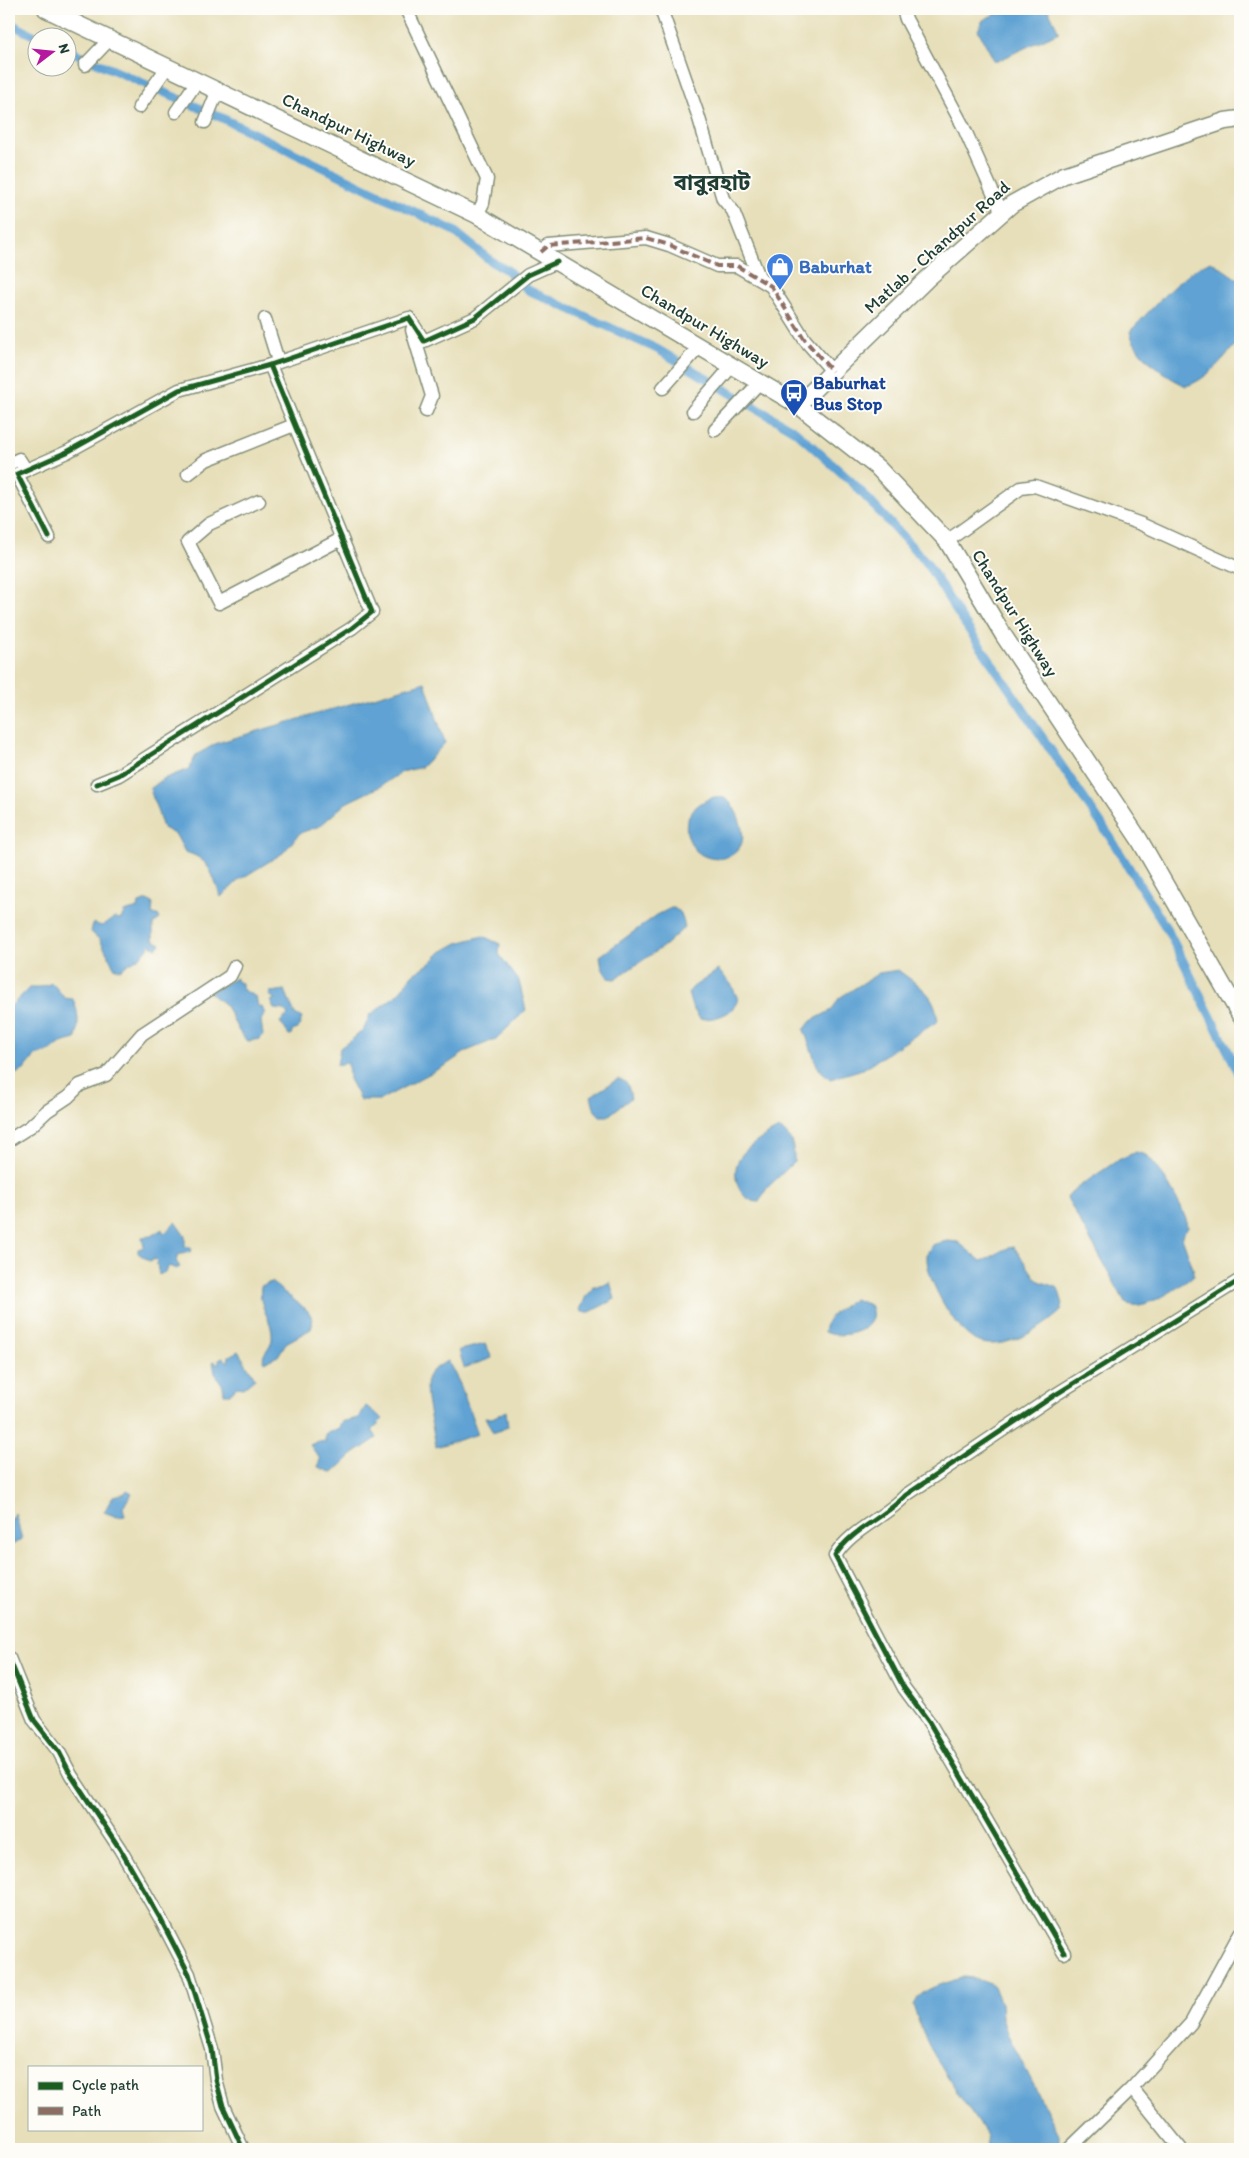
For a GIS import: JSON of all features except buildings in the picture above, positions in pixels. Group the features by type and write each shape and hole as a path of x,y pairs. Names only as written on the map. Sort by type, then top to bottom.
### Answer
{"main road":[{"name":"Chandpur Highway","path":"46,9 168,66 194,87 218,90 477,215 798,405 878,468 947,541 1004,636 1139,839 1240,1015"},
{"name":"Matlab - Chandpur Road","path":"798,405 926,279 1012,204 1064,175 1225,121 1240,119"}],"street":[{"path":"406,9 486,179 483,203 477,215"},
{"path":"661,9 698,115 723,199 733,211 758,277"},
{"path":"903,9 906,19 963,126 1002,213"},
{"path":"85,65 110,38"},
{"path":"139,107 168,66"},
{"path":"176,112 194,87"},
{"path":"205,122 218,90"},
{"path":"541,252 548,246 646,238 669,245 718,266 737,266 771,286 805,340 832,371"},
{"path":"409,318 424,341 475,318 528,275 557,262"},
{"path":"49,537 17,474 67,452 179,390 274,363 409,318"},
{"path":"409,318 432,396 426,411"},
{"path":"97,784 119,775 352,628 372,612 294,425 274,363 265,319"},
{"path":"663,388 700,346"},
{"path":"693,411 732,366"},
{"path":"715,430 760,382"},
{"path":"188,474 206,460 294,425"},
{"path":"9,464 19,459 26,470"},
{"path":"947,541 1021,488 1035,486 1142,524 1240,569"},
{"path":"259,501 209,524 188,542 219,603 341,539"},
{"path":"9,1140 31,1126 47,1110 68,1097 80,1085 106,1074 142,1034 230,976 236,966"},
{"path":"1064,1953 929,1722 904,1688 835,1556 843,1543 894,1508 906,1495 1055,1395 1240,1280"},
{"path":"9,1658 34,1720 59,1752 71,1775 120,1849 160,1918 189,1974 212,2049 216,2080 223,2106 243,2149"},
{"path":"1068,2149 1132,2088 1191,2023 1240,1933"},
{"path":"1132,2088 1181,2149"}],"water":[{"path":"1005,9 1048,9 1059,32 995,62 978,30 983,20"},
{"path":"1211,261 1240,281 1240,339 1209,373 1186,386 1152,364 1137,348 1130,331 1188,274"},
{"path":"425,682 445,743 422,767 402,772 381,786 346,803 320,826 300,833 283,853 239,880 221,897 212,874 205,863 194,855 185,852 176,835 163,828 150,789 163,779 189,769 196,755 217,743"},
{"path":"714,797 723,798 730,802 740,820 743,834 741,845 737,851 725,858 718,859 704,856 698,852 693,847 687,830 689,816 693,810 706,800"},
{"path":"147,900 153,903 152,915 158,915 160,919 153,924 153,940 161,944 156,948 150,944 141,956 120,970 114,967 100,940 91,932 93,923 102,926 114,918 121,919 124,912 138,908 139,903"},
{"path":"671,908 681,913 685,927 664,946 615,979 608,978 602,968 600,956 657,915"},
{"path":"483,936 500,944 499,954 519,981 526,1010 496,1039 467,1051 446,1065 380,1100 360,1100 349,1079 348,1063 337,1065 340,1048 362,1031 369,1016 399,993 412,975 430,963 441,952 457,943"},
{"path":"718,970 731,984 738,999 732,1009 723,1015 700,1019 692,1007 688,993 693,987"},
{"path":"898,970 920,986 930,997 934,1003 938,1021 863,1069 830,1079 818,1068 804,1030 811,1021 832,1010 839,998 879,973"},
{"path":"236,978 236,981 242,983 242,989 256,997 258,1006 262,1007 265,1014 261,1020 263,1035 260,1039 248,1041 243,1037 227,1007 210,992"},
{"path":"52,983 65,998 73,999 78,1018 76,1039 61,1043 51,1051 35,1056 24,1070 9,1077 9,1008 30,987 40,987"},
{"path":"285,990 295,1014 302,1018 298,1029 292,1031 291,1035 289,1035 280,1022 288,1015 284,1010 274,1009 271,1001 275,999 269,995 270,992"},
{"path":"618,1079 626,1084 631,1098 608,1116 600,1116 595,1111 591,1096"},
{"path":"779,1129 787,1135 792,1143 794,1162 767,1188 759,1202 752,1201 741,1192 738,1185 736,1178 737,1163 748,1148"},
{"path":"1136,1152 1146,1155 1158,1168 1183,1212 1188,1228 1182,1237 1194,1275 1161,1298 1140,1305 1132,1305 1125,1302 1067,1198 1071,1192 1118,1160"},
{"path":"175,1222 185,1236 185,1246 192,1249 190,1252 178,1255 176,1261 180,1267 176,1269 169,1266 165,1272 159,1275 156,1259 149,1261 138,1253 138,1249 144,1247 142,1237 151,1236 162,1229 164,1234"},
{"path":"947,1241 958,1242 981,1261 1005,1249 1014,1247 1037,1280 1058,1288 1063,1304 1061,1311 1045,1324 1014,1340 992,1344 982,1343 973,1339 963,1331 945,1307 937,1293 928,1266 927,1255 932,1245"},
{"path":"271,1282 307,1310 312,1324 311,1329 286,1343 278,1356 265,1362 263,1357 271,1342 272,1332 260,1294 261,1286"},
{"path":"610,1282 615,1299 590,1312 582,1312 580,1310 586,1296 593,1290 592,1287 599,1287 600,1284 602,1286"},
{"path":"854,1299 870,1305 871,1321 866,1327 849,1334 840,1335 824,1332 831,1316"},
{"path":"485,1344 492,1358 464,1368 459,1350"},
{"path":"238,1351 255,1378 243,1388 237,1387 230,1394 224,1394 223,1386 215,1373 213,1362 215,1361 216,1364 219,1364 219,1359 223,1357 228,1362 229,1356"},
{"path":"448,1361 460,1384 478,1434 436,1447 426,1385 428,1376 433,1370"},
{"path":"366,1406 383,1419 372,1430 377,1438 352,1455 333,1473 318,1467 320,1459 310,1445 319,1441 325,1442 325,1434 339,1428 341,1422 358,1418"},
{"path":"506,1411 508,1427 493,1433 485,1417 492,1418"},
{"path":"127,1490 132,1493 123,1507 125,1516 117,1517 104,1512 113,1496 125,1493"},
{"path":"15,1513 22,1539 9,1547 9,1518 13,1519"},
{"path":"964,1977 993,1985 1001,2003 1002,2018 1007,2033 1059,2134 1059,2142 1053,2149 988,2149 987,2136 935,2056 913,2005 928,1990"}],"waterway":[{"path":"9,23 28,32"},
{"path":"78,54 220,117 454,231 492,262 507,270 528,290 657,349 795,431 853,483 926,562 959,615 1110,837 1168,931 1240,1075"}],"marked path":[{"path":"541,252 548,246 646,238 669,245 717,266 737,266 771,286 805,340 832,371"}],"cycle path":[{"path":"49,537 17,474 67,452 179,390 270,365 409,318 424,341 475,318 528,275 557,262"},
{"path":"97,784 119,775 352,628 372,612 270,365"},
{"path":"1064,1953 929,1722 904,1688 835,1556 850,1538 906,1495 1055,1395 1240,1280"},
{"path":"9,1658 34,1720 59,1752 71,1775 120,1849 160,1918 189,1974 212,2049 216,2080 223,2106 243,2149"}],"place":[{"name":"Baburhat","path":"780,291"},
{"name":"Baburhat Bus Stop","path":"794,417"}],"district":[{"name":"বাবুরহাট","path":"712,182"}]}
